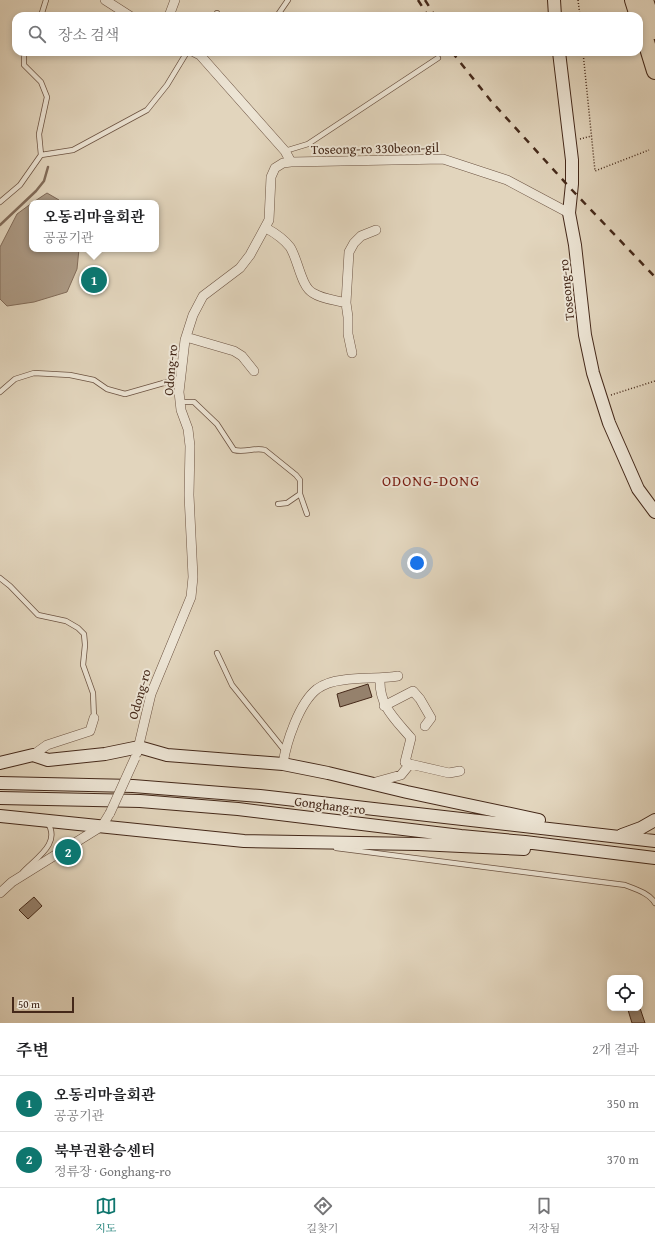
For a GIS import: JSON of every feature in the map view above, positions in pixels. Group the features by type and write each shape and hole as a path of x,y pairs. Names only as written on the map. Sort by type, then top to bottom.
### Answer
{"highway":[{"path":"633,0 637,12"},
{"path":"644,0 655,31"},
{"path":"643,32 655,71"}],"main road":[{"path":"554,0 556,12"},
{"name":"Toseong-ro","path":"559,56 570,141 572,184 569,213 575,245 585,335 600,399 631,475 638,489 655,512"},
{"path":"0,763 33,755 48,760 105,754 137,753 283,764 534,819 591,833"},
{"name":"Gonghang-ro","path":"0,783 133,786 260,796 655,841"},
{"name":"Gonghang-ro","path":"0,798 140,801 238,809 655,858"},
{"path":"0,816 45,819 244,841 418,844 526,850 583,850"},
{"path":"615,836 634,831 655,820"},
{"path":"634,855 655,867"}],"street":[{"path":"105,0 124,12"},
{"path":"170,12 175,0"},
{"path":"201,56 285,151 291,162"},
{"name":"Toseong-ro 330beon-gil","path":"291,162 443,159 507,180 569,213"},
{"name":"Odong-ro","path":"102,826 110,813 137,753 151,694 191,598 193,577 189,495 190,446 180,402 181,378 186,337 193,315 203,296 240,268 250,255 269,220 271,178 275,168 283,163 291,162"},
{"path":"266,228 280,236 290,247 296,257 303,280 312,293 346,303"},
{"path":"352,353 348,334 346,303 349,252 354,243 361,236 376,230"},
{"path":"186,337 234,351 242,356 254,371"},
{"path":"283,764 285,751 305,704 316,690 325,685 343,680 380,679 398,676"},
{"path":"380,679 380,691 384,706 412,738 405,762 449,773 460,771"},
{"path":"384,706 413,691 420,699 431,718 425,726"},
{"path":"33,755 47,745 90,731 94,718"},
{"path":"372,783 401,774 410,764"},
{"path":"0,893 12,882 102,826"}],"lane":[{"path":"42,12 46,0"},
{"path":"280,12 288,0"},
{"path":"0,202 20,185 41,155 39,134 47,97 41,82 24,65 24,56"},
{"path":"41,155 72,150 147,110 167,85 185,56"},
{"path":"285,151 308,144 438,58"},
{"path":"0,392 15,379 34,374 70,375 94,380 106,389 125,394 181,378"},
{"path":"180,402 194,402 221,428 234,450 240,452 260,448 274,456 300,480 300,494 307,514"},
{"path":"278,504 287,503 300,494"},
{"path":"0,578 38,614 66,621 84,634 85,645 83,665 93,693 94,718"},
{"path":"217,653 232,685 285,751"},
{"path":"12,882 46,850 52,840 52,832 45,819"},
{"path":"312,843 344,849 434,859 625,885 636,889 653,899 655,903"}],"path":[{"path":"578,0 580,12"},
{"path":"583,56 595,171 649,150"},
{"path":"570,141 592,136"},
{"path":"600,399 655,381"}],"shaded area":[{"path":"47,193 59,200 36,200"},
{"path":"29,205 29,252 79,252 77,269 67,292 34,302 7,306 0,299 0,247 17,214"}],"building":[{"path":"368,684 372,697 340,707 337,694"},
{"path":"34,897 42,906 28,919 19,910"},
{"path":"628,1011 641,1011 645,1023 632,1023"}],"waterway":[{"path":"0,225 36,191 44,181 48,167"}],"railway":[{"path":"418,0 426,12"},
{"path":"425,0 432,12"},
{"path":"455,56 491,101 572,190 655,277"}],"place":[{"name":"오동리마을회관","path":"94,280"},
{"name":"북부권환승센터","path":"68,852"}],"district":[{"name":"ODONG-DONG","path":"431,481"}]}
